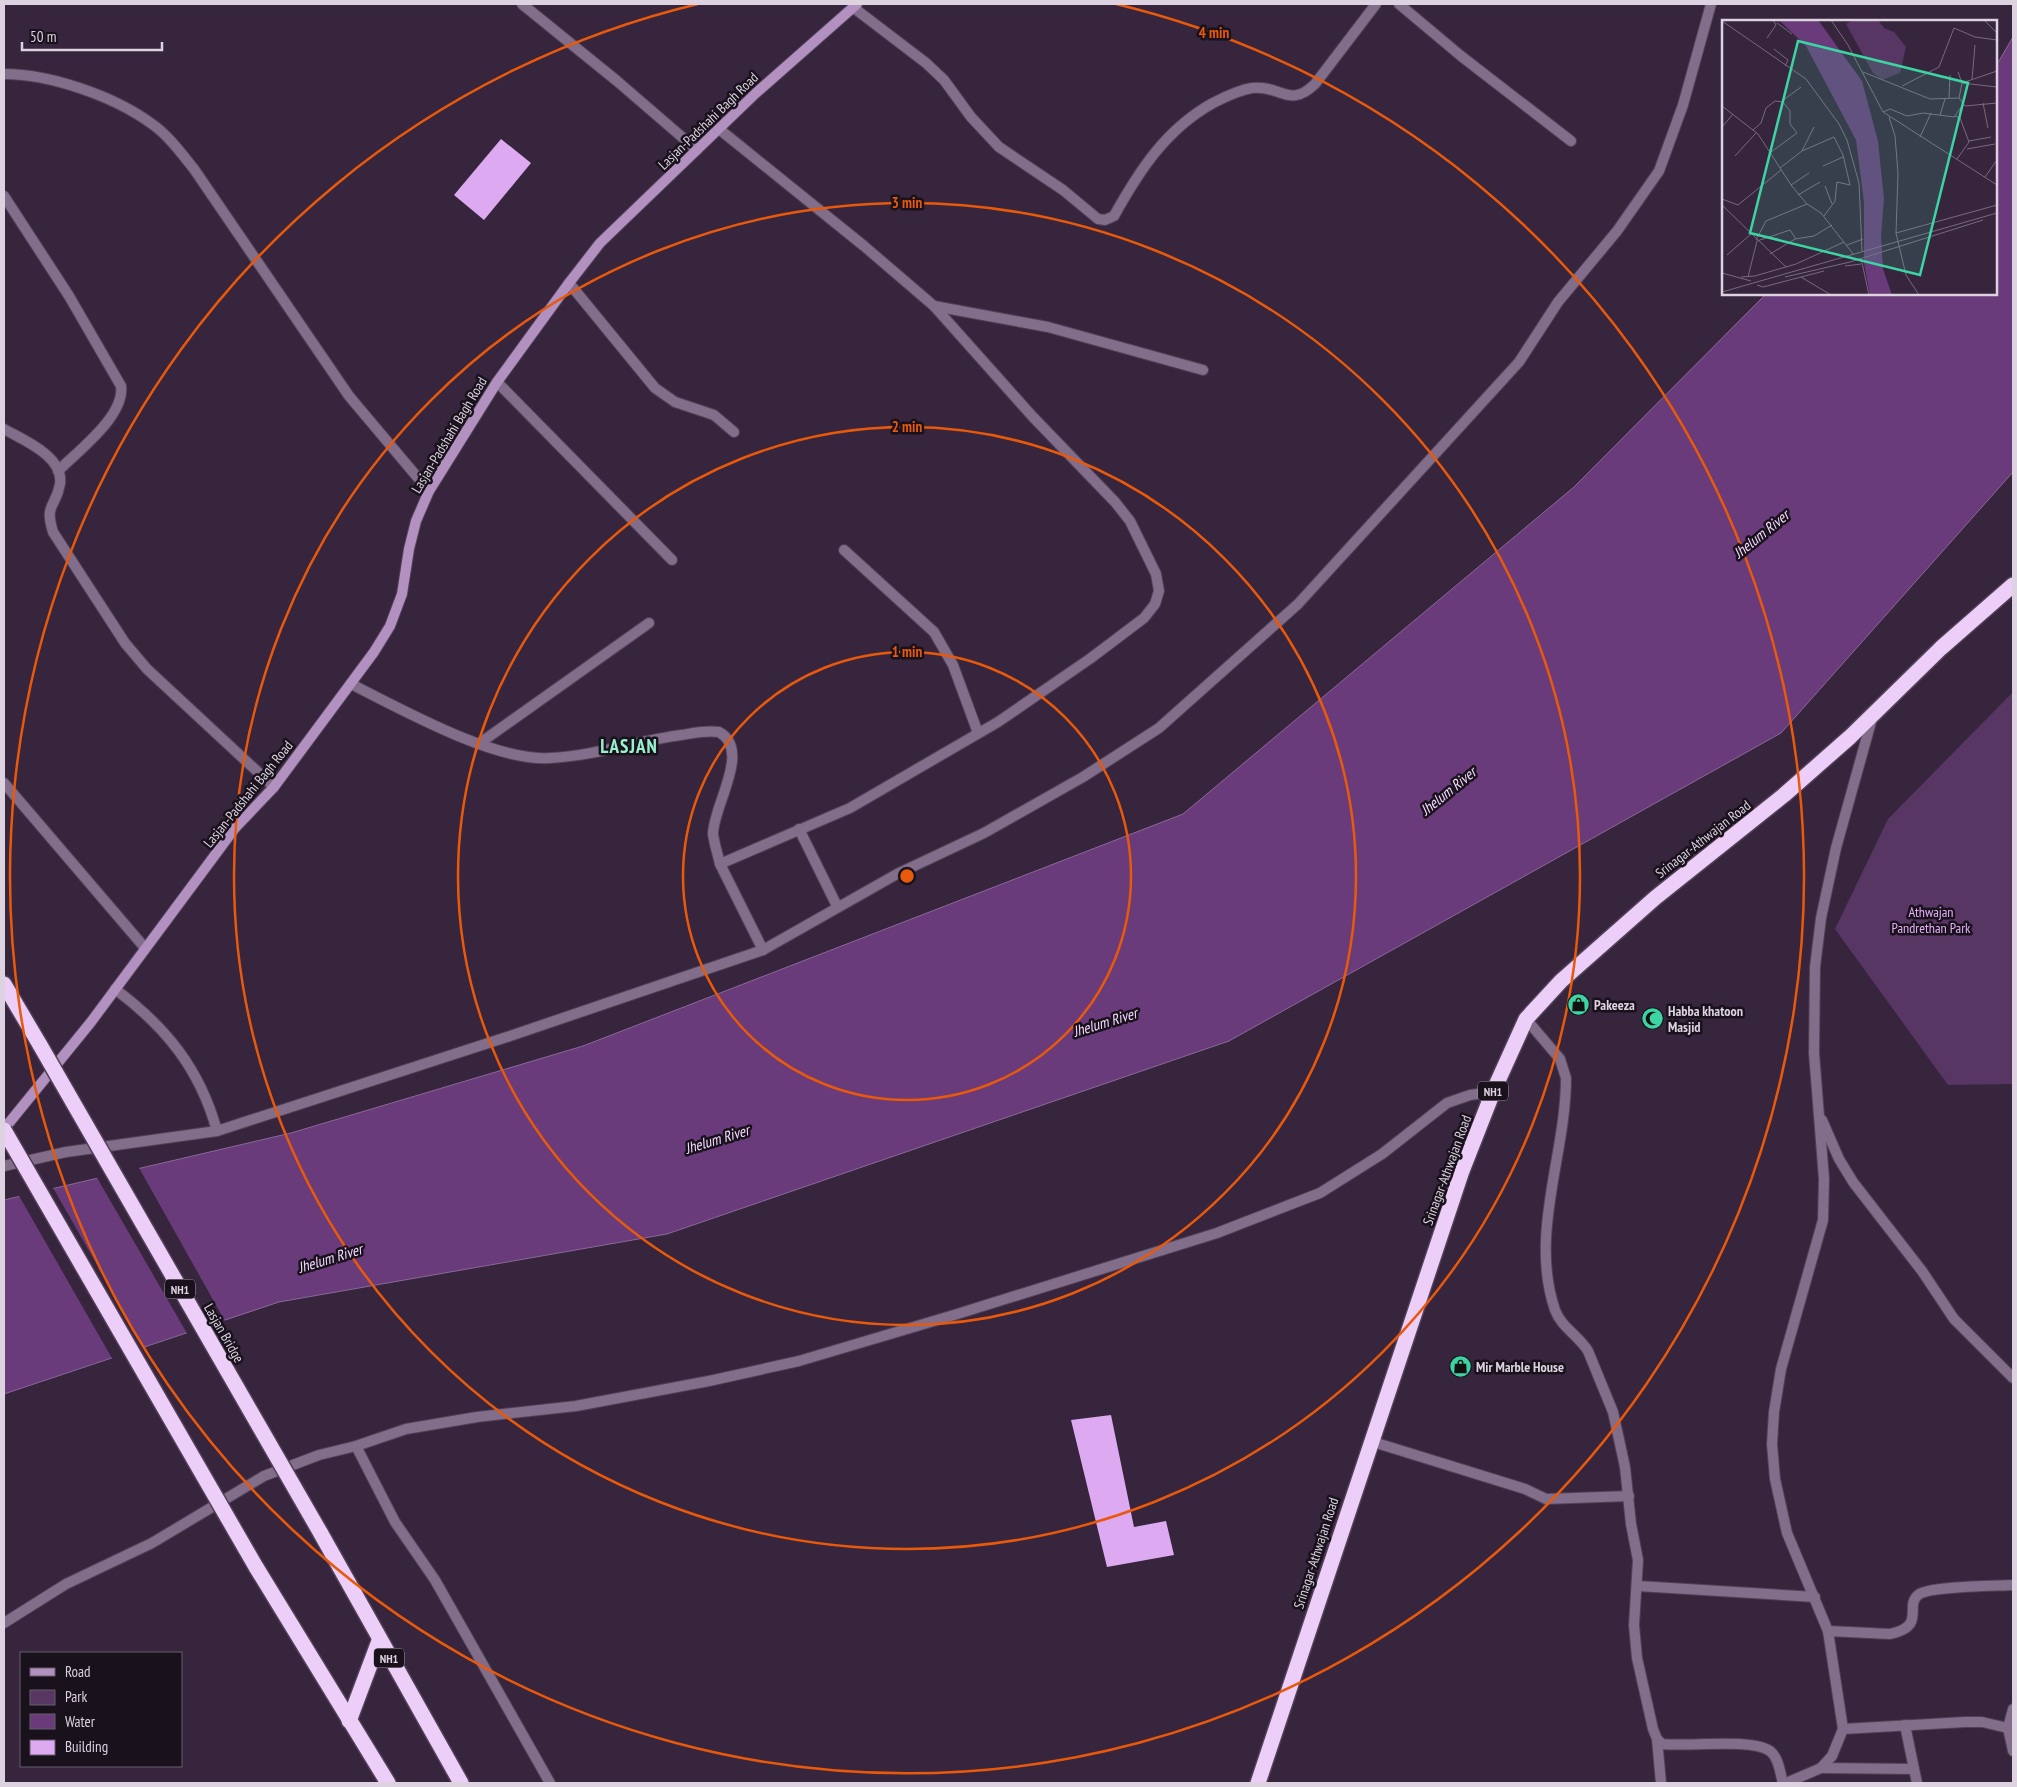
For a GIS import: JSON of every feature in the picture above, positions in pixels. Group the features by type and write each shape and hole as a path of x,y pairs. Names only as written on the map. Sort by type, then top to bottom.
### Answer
{"highway":[{"name":"Srinagar-Athwajan Road","path":"1258,1783 1370,1441 1462,1171 1493,1092 1526,1019 1561,981 1603,943 1655,898 1784,795 1874,714 1941,648 2013,586"},
{"name":"Lasjan Bridge","path":"4,984 320,1532 379,1641"},
{"path":"4,1130 256,1567 388,1783"},
{"path":"349,1721 379,1641"},
{"name":"NH1","path":"379,1641 461,1783"}],"street":[{"path":"522,4 617,81 697,150"},
{"path":"856,6 944,80 971,117 999,147 1063,190 1098,219 1105,220 1114,216 1144,166 1178,126 1210,105 1243,90 1261,88 1290,96 1306,92 1316,84 1376,4"},
{"path":"1400,4 1468,62 1571,142"},
{"path":"4,1166 66,1152 218,1131 510,1036 763,950 837,906 897,874 984,832 1083,777 1159,728 1298,604 1519,362 1558,302 1617,231 1659,171 1683,106 1711,4"},
{"name":"Lasjan-Padshahi Bagh Road","path":"4,1130 115,989 235,828 274,786 351,684 390,626 402,594 416,521 429,491 497,382 569,283 600,243 756,92 856,6"},
{"path":"4,74 18,74 59,82 97,95 152,124 167,138 205,184 349,396 429,491"},
{"path":"719,129 864,246 934,306 1034,417 1116,502 1134,530 1156,574 1159,591 1155,604 1144,618 1084,663 978,733 850,808 720,864"},
{"path":"4,196 69,296 121,386 122,396 118,408 58,471"},
{"path":"569,283 654,388 675,402 714,415 734,432"},
{"path":"934,306 1048,327 1203,370"},
{"path":"497,382 672,560"},
{"path":"4,429 49,457 58,471 60,484 49,508 48,517 54,532 125,643 147,670 274,786"},
{"path":"844,550 934,632 953,665 978,733"},
{"path":"480,743 649,623"},
{"path":"351,684 438,727 527,758 548,758 660,738 719,732 728,740 733,757 713,834 720,864 763,950"},
{"path":"1821,1768 1832,1756 1843,1729 1828,1631 1787,1533 1775,1480 1772,1444 1774,1412 1781,1369 1823,1220 1824,1179 1814,1053 1815,967 1820,928 1836,848 1874,714"},
{"path":"4,783 145,948"},
{"path":"799,829 837,906"},
{"path":"115,989 142,1010 181,1051 212,1110 218,1131"},
{"path":"1526,1019 1560,1059 1566,1078 1546,1242 1555,1311 1561,1322 1583,1342 1594,1362 1613,1412 1629,1496 1631,1524 1638,1560 1638,1586 1634,1625 1637,1658 1657,1739 1661,1783"},
{"path":"4,1622 66,1584 152,1543 264,1476 319,1455 356,1446 406,1429 477,1417 576,1406 709,1381 798,1361 964,1312 1217,1232 1320,1193 1382,1154 1447,1103 1470,1095 1493,1092"},
{"path":"1819,1112 1839,1159 1853,1182 1922,1271 1954,1318 2013,1378"},
{"path":"1370,1441 1525,1488 1546,1499 1629,1496"},
{"path":"356,1446 396,1522 435,1580 550,1783"},
{"path":"1828,1631 1890,1634 1899,1632 1908,1627 1913,1619 1915,1600 1919,1594 1943,1589 2013,1585"},
{"path":"1638,1586 1815,1597"},
{"path":"2013,1709 2010,1731 2013,1751"},
{"path":"1843,1729 1982,1722 2010,1731"},
{"path":"1905,1725 1917,1783"},
{"path":"1657,1739 1662,1744 1672,1746 1734,1744 1763,1749 1770,1752 1777,1760 1784,1783 1821,1768 1914,1769"}],"green space":[{"name":"Athwajan Pandrethan Park","path":"2013,692 2013,1084 1948,1085 1835,929 1888,819"}],"water":[{"name":"Jhelum River","path":"2013,37 2013,472 1781,733 1229,1041 667,1234 279,1302 4,1394 4,1200 291,1133 583,1046 1183,814 1574,487 1765,295 1997,295 1997,64"}],"pier":[{"path":"138,1166 226,1323 188,1335 96,1176"},
{"path":"52,1186 145,1349 113,1360 18,1194"}],"building":[{"path":"501,139 531,163 484,220 454,195"},
{"path":"1111,1415 1134,1527 1166,1521 1174,1555 1107,1567 1071,1420"}],"place":[{"name":"Pakeeza","path":"1578,1005"},
{"name":"Habba khatoon Masjid","path":"1652,1019"},
{"name":"Mir Marble House","path":"1460,1367"}],"district":[{"name":"LASJAN","path":"629,746"}]}
